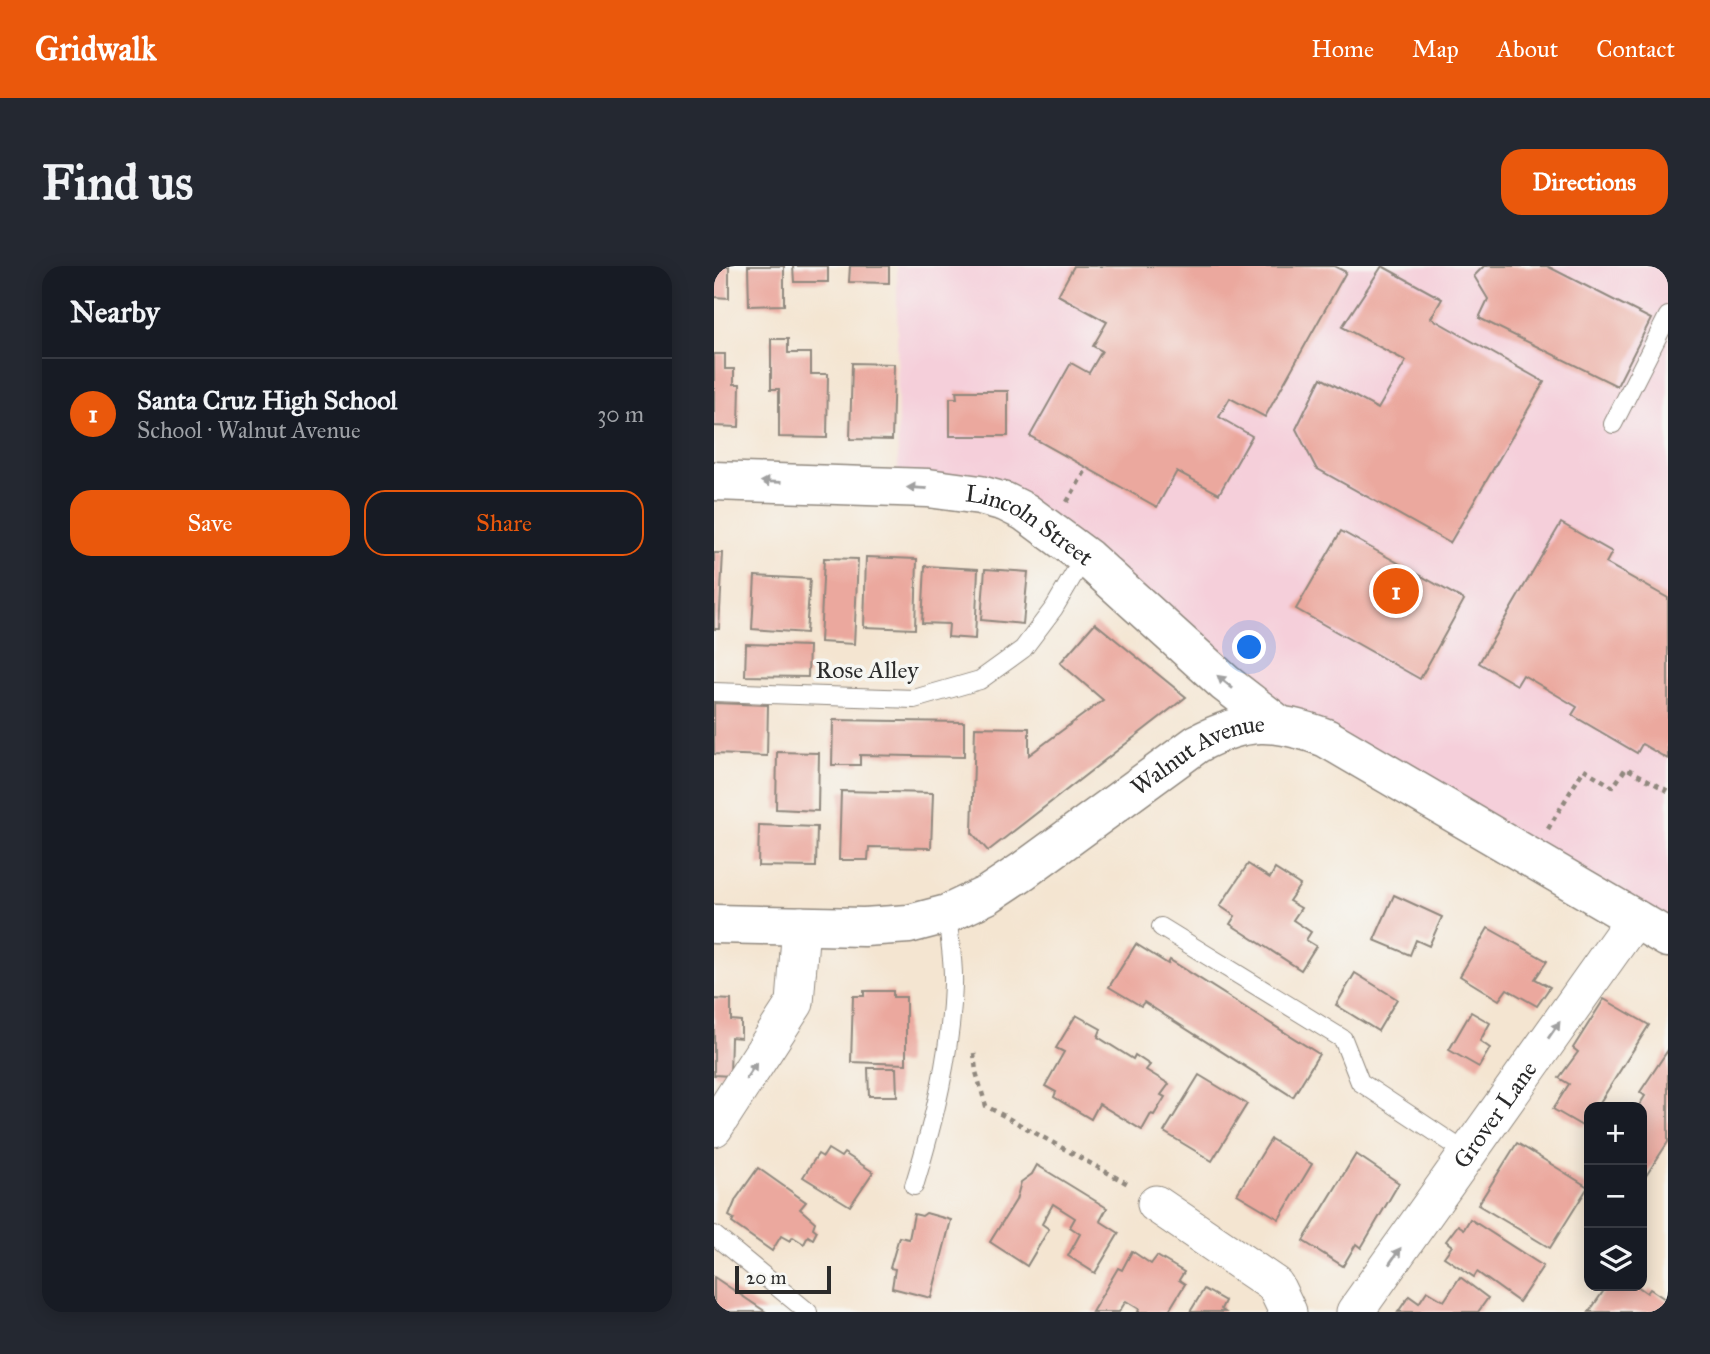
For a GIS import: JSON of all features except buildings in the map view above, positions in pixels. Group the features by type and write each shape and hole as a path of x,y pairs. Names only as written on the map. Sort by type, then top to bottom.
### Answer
{"main road":[{"name":"Lincoln Street","path":"714,481 928,488 980,495 1005,502 1025,512 1087,558 1225,683 1279,724"},
{"name":"Walnut Avenue","path":"714,924 864,927 909,924 947,914 986,895 1014,877 1197,744 1224,730 1249,724 1279,724 1326,738 1668,938"}],"street":[{"name":"Grover Lane","path":"1355,1312 1634,918"},
{"path":"714,1128 795,1003 801,925"},
{"path":"1156,1204 1275,1285 1288,1312"}],"lane":[{"path":"1613,424 1668,316"},
{"name":"Rose Alley","path":"714,692 914,699 980,680 1023,649 1087,558"},
{"path":"914,1186 931,1132 943,1074 953,983 947,914"},
{"path":"1161,927 1343,1039 1360,1082 1467,1153"},
{"path":"714,1235 807,1312"}],"path":[{"path":"1546,833 1584,769 1613,787 1626,768 1668,791"},
{"path":"973,1048 976,1072 986,1106 1132,1186 1156,1204"}],"shaded area":[{"path":"897,266 1668,266 1668,947 1244,692 1005,491 898,487"}],"place":[{"name":"Santa Cruz High School","path":"1396,591"}]}
